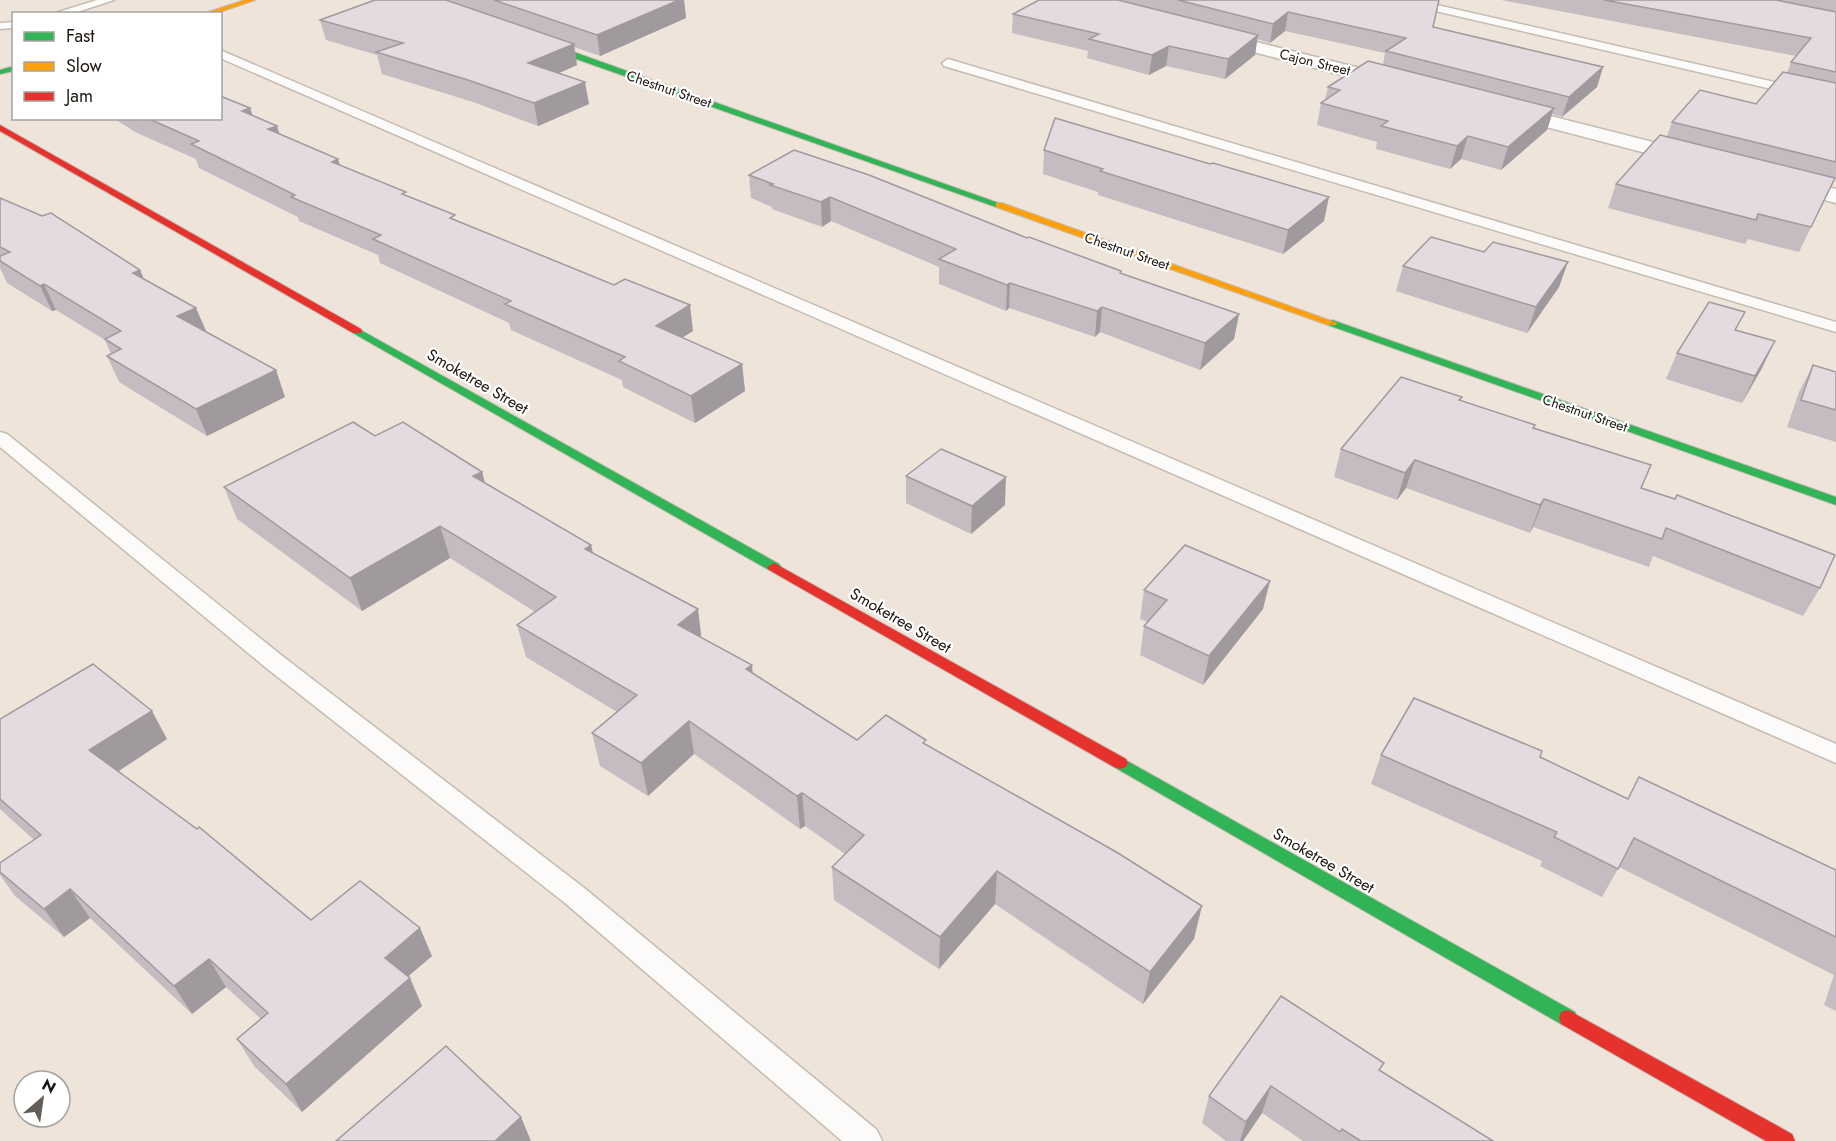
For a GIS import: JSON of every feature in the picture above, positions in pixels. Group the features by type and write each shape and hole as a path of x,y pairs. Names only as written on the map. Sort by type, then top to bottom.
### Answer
{"street":[{"path":"212,12 252,0"},
{"name":"Cajon Street","path":"1189,30 1420,89"},
{"name":"Chestnut Street","path":"520,36 1836,501"},
{"path":"1490,107 1709,164"},
{"name":"Smoketree Street","path":"0,128 1785,1141"},
{"path":"1767,178 1836,196"}],"lane":[{"path":"64,12 109,0"},
{"path":"1401,0 1836,100"},
{"path":"222,54 1836,754"},
{"path":"948,63 1836,327"},
{"path":"0,438 273,662 574,895 866,1141"}],"building":[{"path":"375,0 446,0 574,44 528,63 585,82 534,103 376,52 403,43 320,20"},
{"path":"494,0 679,0 597,35"},
{"path":"1039,0 1118,0 1258,35 1228,59 1169,46 1152,55 1089,39 1099,34 1013,14"},
{"path":"1178,0 1439,0 1433,27 1603,67 1569,97 1386,51 1406,38 1288,12 1273,24"},
{"path":"1604,0 1776,0 1836,12 1836,72 1791,62 1811,38"},
{"path":"1368,61 1554,108 1508,147 1468,136 1457,146 1381,126 1388,121 1321,103 1340,90 1328,87"},
{"path":"1783,72 1836,83 1836,162 1672,122 1700,90 1756,104"},
{"path":"222,97 250,108 242,111 277,126 268,129 338,159 332,162 455,215 450,218 614,285 625,279 690,305 656,326 742,364 691,396 619,361 625,357 505,304 511,301 373,239 381,235 291,197 295,195 191,144 199,141 152,120 222,120"},
{"path":"1055,118 1329,197 1288,230 1100,171 1103,169 1044,150"},
{"path":"1660,135 1835,178 1811,227 1758,214 1756,220 1616,184"},
{"path":"794,150 869,175 1027,238 1121,271 1120,273 1239,314 1205,343 1102,307 1097,311 1010,283 1007,285 939,259 956,249 830,197 821,202 770,185 773,184 749,175"},
{"path":"0,198 42,216 51,213 140,270 133,273 196,308 177,316 276,370 196,409 107,356 121,349 105,339 121,331 44,284 40,286 0,261 0,256 10,252 0,247"},
{"path":"1431,237 1484,252 1493,242 1568,262 1536,307 1403,266"},
{"path":"1709,302 1745,312 1735,330 1775,341 1755,376 1677,353"},
{"path":"1813,365 1836,372 1836,410 1801,400"},
{"path":"1401,377 1462,397 1459,400 1535,425 1533,428 1651,465 1641,488 1675,499 1677,495 1835,555 1820,588 1666,528 1662,539 1544,499 1540,505 1415,460 1405,473 1341,449"},
{"path":"353,422 375,436 403,422 482,472 473,476 591,545 585,549 698,609 678,625 752,665 746,669 857,740 886,715 926,740 923,743 1118,853 1202,906 1150,972 997,871 940,937 832,867 864,835 802,793 797,796 689,721 641,763 592,733 637,695 517,625 556,597 440,526 350,578 224,487"},
{"path":"941,449 1006,477 972,506 906,476"},
{"path":"1185,545 1270,581 1209,656 1144,626 1167,600 1144,590"},
{"path":"93,664 152,711 89,750 197,829 199,827 311,920 360,881 420,928 385,958 410,978 286,1084 237,1039 268,1013 209,959 174,986 70,889 44,909 0,872 0,863 41,835 0,799 0,719"},
{"path":"1414,698 1542,751 1540,757 1628,799 1639,777 1836,870 1836,937 1634,838 1618,869 1554,837 1557,832 1381,755"},
{"path":"1281,996 1384,1063 1379,1070 1493,1141 1361,1141 1342,1129 1340,1132 1271,1086 1246,1122 1209,1096"},
{"path":"446,1046 521,1117 495,1141 336,1141"}],"traffic: fast":[{"path":"534,41 999,205"},
{"path":"0,72 12,69"},
{"path":"1332,323 1836,501"},
{"path":"357,331 774,567"},
{"path":"1120,763 1568,1018"}],"traffic: slow":[{"path":"212,12 252,0"},
{"path":"999,205 1332,323"}],"traffic: jam":[{"path":"0,128 357,331"},
{"path":"774,567 1120,763"},
{"path":"1568,1018 1785,1141"}]}
